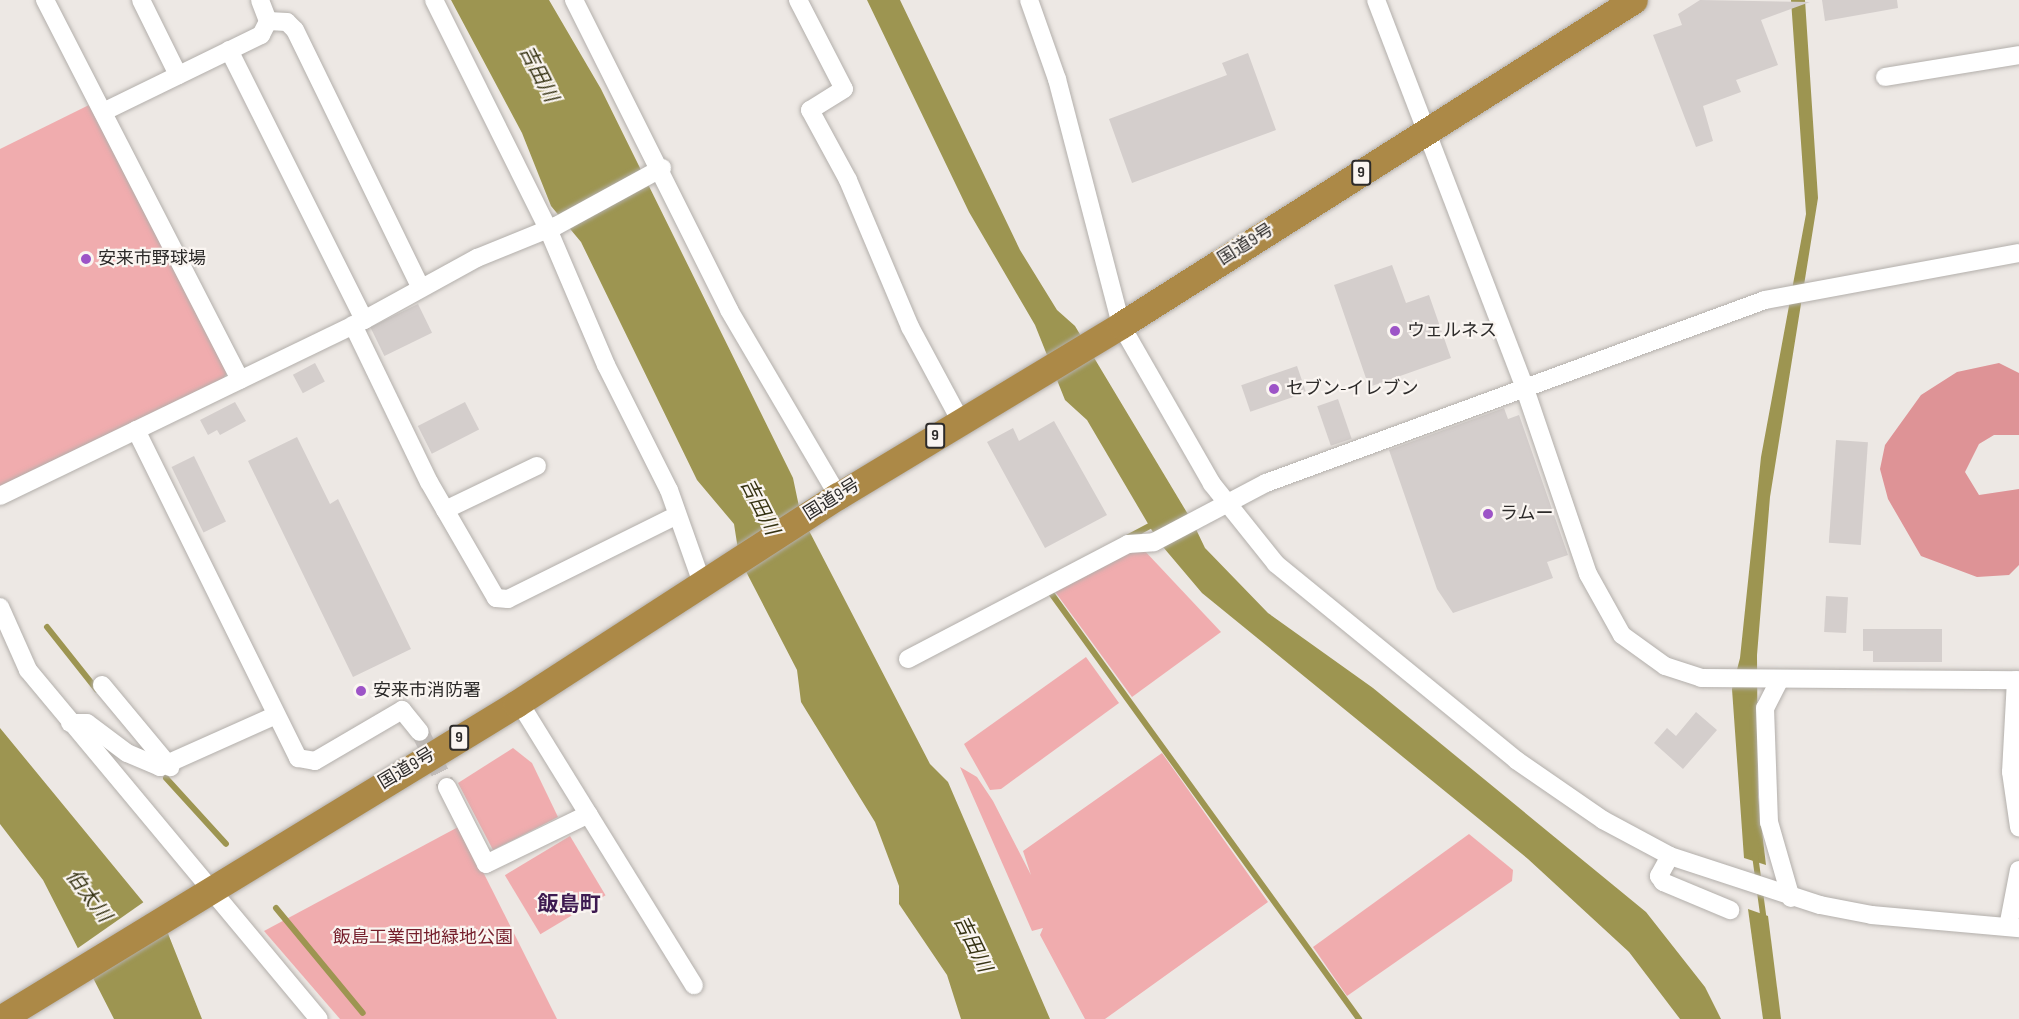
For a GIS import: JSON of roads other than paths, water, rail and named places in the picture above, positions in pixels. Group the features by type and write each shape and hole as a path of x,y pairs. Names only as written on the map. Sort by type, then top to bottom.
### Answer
{"highway":[{"name":"国道9号","path":"0,1019 208,887 519,702 831,500 960,420 1121,325 1634,0"}],"street":[{"path":"45,0 240,380"},
{"path":"141,0 178,75"},
{"path":"103,112 261,35 268,21 260,0"},
{"path":"434,0 552,227 606,365 669,490 706,580"},
{"path":"574,0 662,168 729,310 831,500"},
{"path":"798,0 844,89 810,110 848,180 910,327 960,420"},
{"path":"1029,0 1057,79 1121,325 1225,503 1276,564 1488,738 1603,820 1670,856 1783,896 1872,915 2013,928 2019,870"},
{"path":"1376,0 1525,389 1588,574 1622,635 1651,659 1681,673 1733,679 1779,681 2017,680 2011,772 2019,827"},
{"path":"268,21 287,22 295,30 421,288"},
{"path":"229,50 445,510 493,595 504,600 669,519"},
{"path":"1885,77 2019,55"},
{"path":"0,496 358,322 421,288 552,227 662,168"},
{"path":"908,659 1128,544 1157,540 1266,483 1800,293 2019,253"},
{"path":"136,430 298,758 308,763 402,710 420,732"},
{"path":"445,510 537,466"},
{"path":"0,607 28,669 70,723 319,1019"},
{"path":"1779,681 1765,708 1769,822 1783,896"},
{"path":"102,685 170,767"},
{"path":"519,702 694,985"},
{"path":"70,723 82,721 140,760 170,767 276,715"},
{"path":"447,787 486,864 589,814"},
{"path":"1670,856 1660,879 1730,910"}],"water":[{"name":"吉田川","path":"451,0 549,0 601,89 793,478 801,516 739,556 734,524 697,480 581,242 551,206 522,133"},
{"path":"867,0 900,0 1020,250 1057,310 1075,326 1192,521 1157,539 1087,420 1065,400 1035,325 969,212"},
{"path":"1791,0 1805,0 1818,198 1770,497 1757,655 1758,797 1766,865 1744,858 1732,689 1740,658 1761,457 1806,214"},
{"name":"吉田川","path":"804,521 930,764 948,782 1050,1019 961,1019 947,975 899,904 899,886 875,822 801,702 797,670 740,560"},
{"path":"1193,523 1205,548 1268,613 1373,688 1646,912 1705,987 1721,1019 1680,1019 1629,952 1528,859 1202,593 1158,541"},
{"name":"伯太川","path":"0,728 167,931 202,1019 114,1019 43,880 0,824"},
{"path":"1748,909 1768,916 1781,1019 1763,1019"}],"waterway":[{"path":"1127,538 1155,523"},
{"path":"1048,589 1359,1019"},
{"path":"47,627 97,690"},
{"path":"166,778 226,844"},
{"path":"1755,855 1764,922"},
{"path":"276,908 363,1013"}],"tunnel":[{"path":"420,732 447,787"}],"place":[{"name":"安来市野球場","path":"86,259"},
{"name":"ウェルネス","path":"1395,331"},
{"name":"セブン-イレブン","path":"1274,389"},
{"name":"ラムー","path":"1488,514"},
{"name":"安来市消防署","path":"361,691"}],"district":[{"name":"飯島町","path":"569,905"}],"park label":[{"name":"飯島工業団地緑地公園","path":"423,938"}]}
